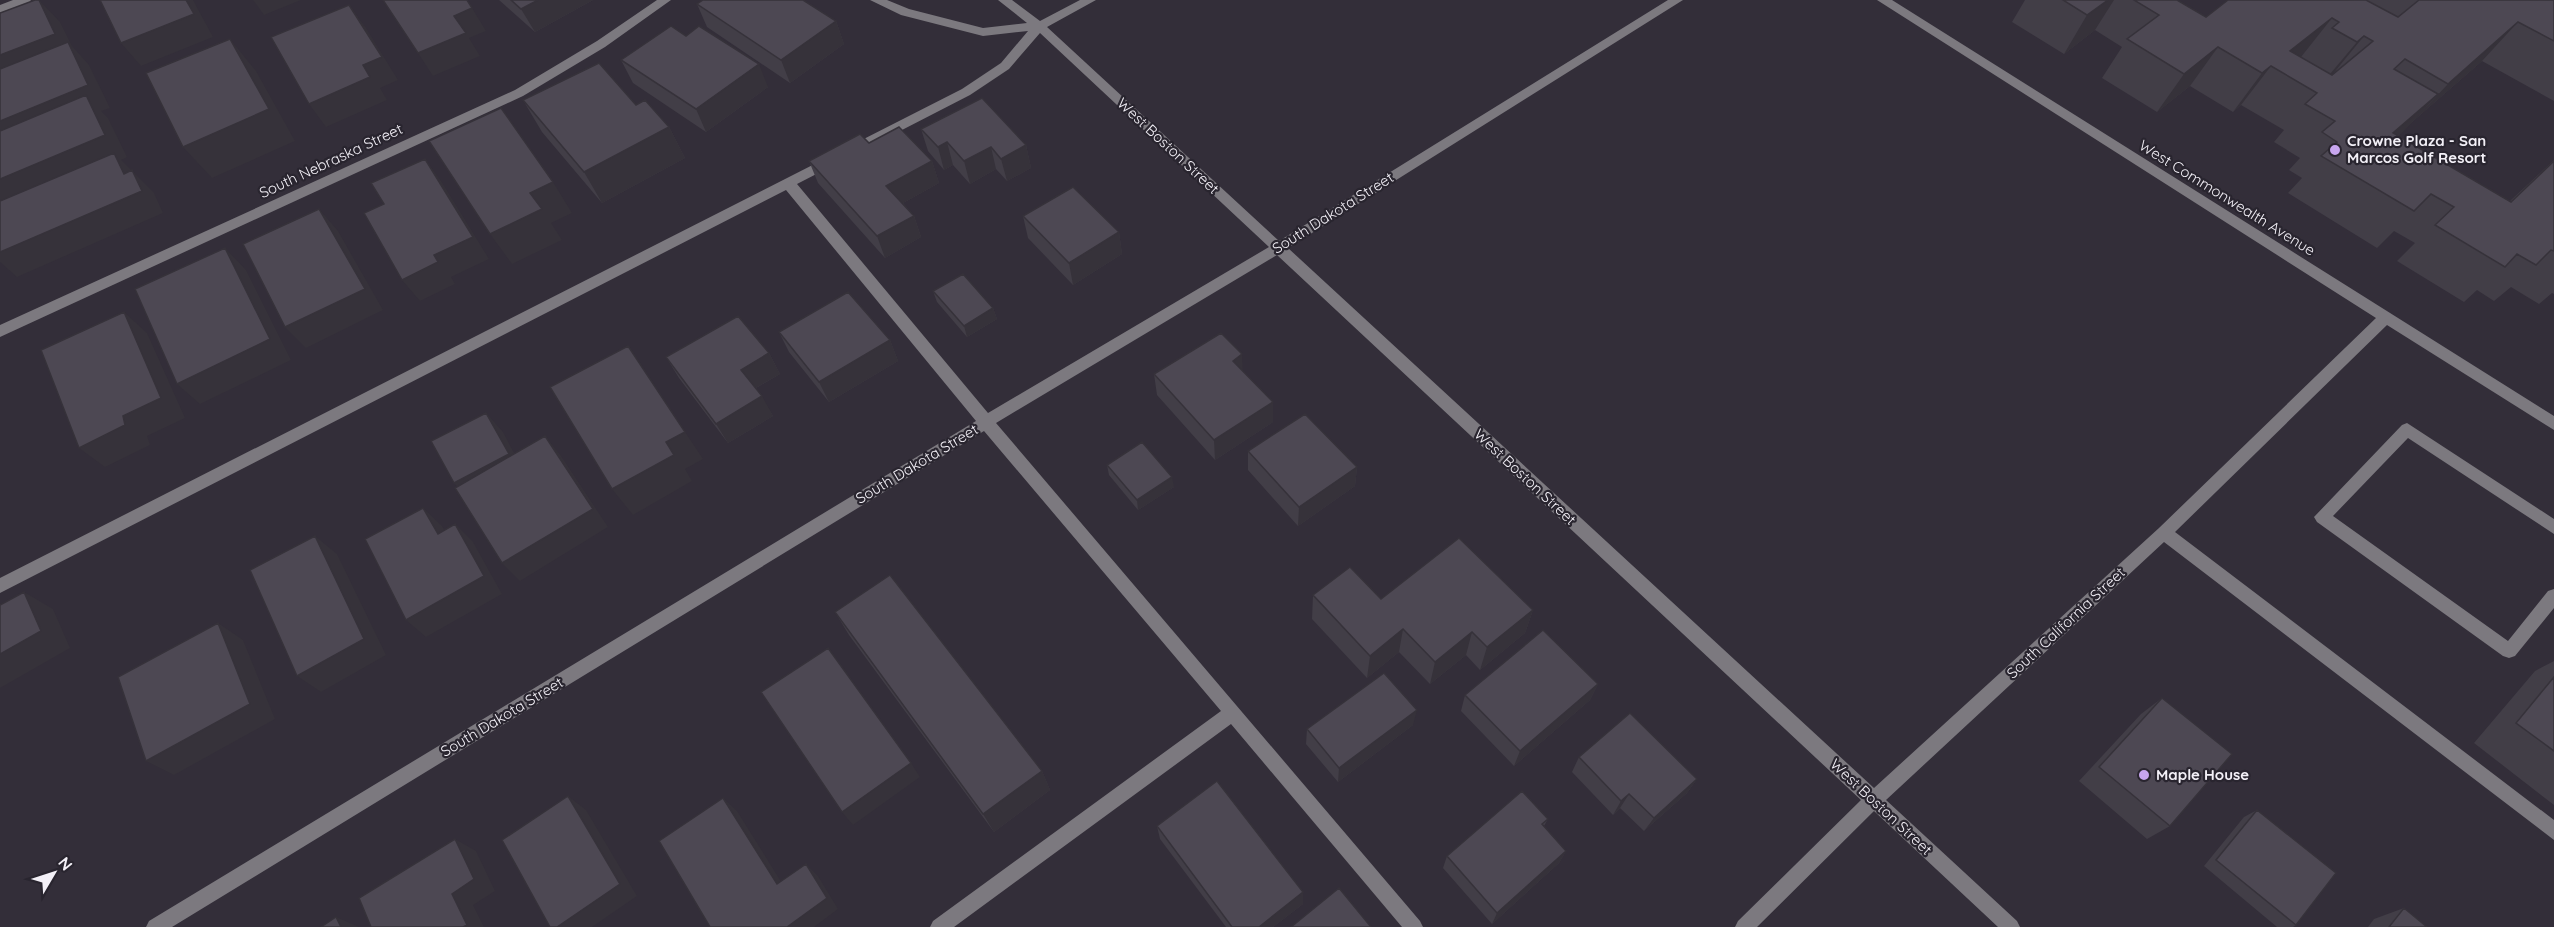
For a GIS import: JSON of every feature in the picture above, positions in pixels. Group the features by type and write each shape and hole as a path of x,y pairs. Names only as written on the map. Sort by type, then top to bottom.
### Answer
{"street":[{"path":"0,9 25,0"},
{"name":"South Nebraska Street","path":"0,331 519,93 601,44 665,0"},
{"path":"876,0 905,12 983,32 1039,26 1090,0"},
{"name":"West Boston Street","path":"1004,0 1039,26 2011,927"},
{"name":"South Dakota Street","path":"155,927 986,422 1278,248 1677,0"},
{"name":"West Commonwealth Avenue","path":"1883,0 2554,424"},
{"path":"0,586 966,92 1005,66 1039,26"},
{"path":"788,183 986,422 1414,927"},
{"name":"South California Street","path":"1744,927 1874,800 2164,533 2386,317"},
{"path":"2554,527 2407,429 2322,517 2509,651 2554,596"},
{"path":"2164,533 2554,831"},
{"path":"939,927 1232,713"}],"building":[{"path":"39,0 55,34 0,55 0,13"},
{"path":"100,0 186,0 194,14 121,43"},
{"path":"383,0 467,0 472,8 454,16 466,33 418,53"},
{"path":"511,0 538,0 521,9"},
{"path":"703,0 803,0 836,21 781,60 697,4"},
{"path":"2063,0 2108,0 2087,15"},
{"path":"2134,0 2177,0 2206,17 2228,0 2366,0 2398,17 2419,0 2554,0 2554,41 2518,22 2448,84 2405,59 2394,69 2438,94 2393,133 2511,202 2554,161 2554,251 2551,250 2536,265 2517,254 2505,267 2435,225 2454,207 2431,194 2414,211 2321,156 2337,142 2322,132 2335,121 2305,104 2317,93 2271,66 2262,73 2218,47 2184,74 2127,39 2159,15","holes":["2332,18 2339,22 2332,28 2357,42 2364,36 2373,41 2332,75 2290,51"]},
{"path":"349,5 382,57 363,65 370,77 309,104 271,37"},
{"path":"671,26 686,36 699,26 759,64 696,109 621,60"},
{"path":"230,39 269,109 183,147 146,73"},
{"path":"68,42 88,85 0,121 0,69"},
{"path":"599,63 636,105 645,100 669,127 584,172 523,100"},
{"path":"86,95 105,135 0,179 0,131"},
{"path":"982,98 1026,145 1001,159 991,147 964,161 947,142 938,147 921,129"},
{"path":"501,108 553,182 530,193 542,209 490,234 429,141"},
{"path":"899,127 932,161 886,186 914,216 877,236 809,161 860,134 869,143"},
{"path":"114,153 124,174 132,170 142,191 0,252 0,201"},
{"path":"425,159 473,237 434,255 438,262 402,280 364,213 384,204 371,183"},
{"path":"1073,187 1119,232 1069,263 1023,216"},
{"path":"319,209 365,289 285,327 243,244"},
{"path":"225,248 270,339 177,384 135,289"},
{"path":"963,274 993,308 964,326 933,291"},
{"path":"848,292 890,340 819,382 779,332"},
{"path":"124,312 161,398 123,416 125,425 79,448 41,350"},
{"path":"738,316 769,353 741,370 762,396 716,424 666,357"},
{"path":"1221,333 1242,354 1233,361 1273,402 1214,440 1154,374"},
{"path":"628,346 685,432 666,442 674,455 612,489 550,387"},
{"path":"486,413 509,454 454,483 431,441"},
{"path":"1305,414 1357,467 1299,507 1248,451"},
{"path":"545,436 593,509 502,563 455,488"},
{"path":"1142,442 1172,477 1137,500 1107,465"},
{"path":"423,508 438,534 455,524 484,576 406,620 365,539"},
{"path":"315,536 364,639 297,676 250,570"},
{"path":"1459,538 1533,610 1487,647 1472,632 1435,662 1403,629 1370,656 1313,595 1350,567 1381,599"},
{"path":"890,575 1042,771 983,814 835,612"},
{"path":"24,592 41,631 0,654 0,605"},
{"path":"218,623 250,704 146,761 118,677"},
{"path":"1543,630 1598,684 1520,751 1465,695"},
{"path":"828,648 911,763 842,812 761,692"},
{"path":"1384,673 1417,710 1339,768 1307,729"},
{"path":"2554,677 2554,751 2516,723"},
{"name":"Maple House","path":"2162,698 2232,754 2170,826 2099,767"},
{"path":"1630,713 1697,779 1654,818 1629,794 1621,801 1579,757"},
{"path":"1217,781 1303,892 1259,927 1232,927 1157,826"},
{"path":"1522,791 1548,819 1542,824 1566,851 1497,913 1447,856"},
{"path":"568,796 620,884 557,927 550,927 502,840"},
{"path":"723,798 777,884 806,864 827,898 787,927 710,927 659,841"},
{"path":"2257,810 2336,873 2296,925 2216,860"},
{"path":"455,839 474,879 452,894 467,925 463,927 371,927 359,898"},
{"path":"1339,888 1371,927 1291,927"},
{"path":"2404,908 2427,927 2389,927"},
{"path":"336,917 341,927 321,927"}],"place":[{"name":"Crowne Plaza - San Marcos Golf Resort","path":"2335,150"},
{"name":"Maple House","path":"2144,775"}]}
